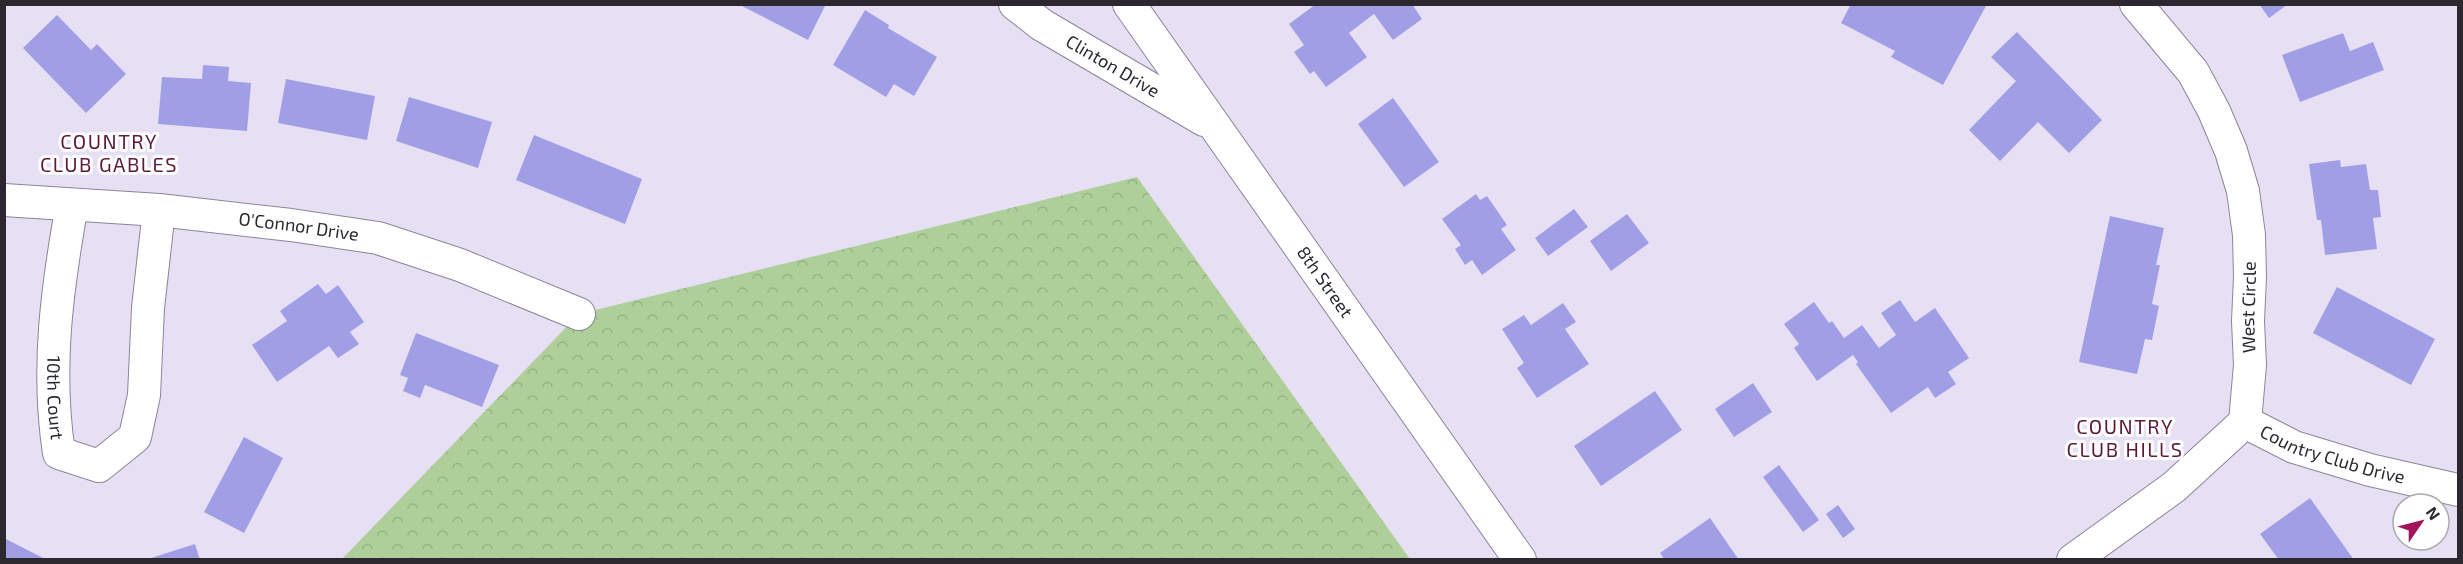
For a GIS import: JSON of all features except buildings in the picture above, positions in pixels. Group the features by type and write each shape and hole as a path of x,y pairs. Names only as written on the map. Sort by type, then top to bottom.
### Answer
{"street":[{"name":"Clinton Drive","path":"1015,4 1042,25 1212,125"},
{"name":"8th Street","path":"1129,4 1520,560"},
{"name":"West Circle","path":"2136,4 2193,72 2227,141 2243,191 2249,235 2250,278 2248,321 2250,365 2245,422"},
{"name":"O'Connor Drive","path":"4,200 159,210 291,225 378,238 460,265 579,314"},
{"name":"10th Court","path":"72,205 58,284 52,372 53,412 59,453 99,466 135,437 144,395 148,308 159,210"},
{"name":"Country Club Drive","path":"2245,422 2294,447 2370,470 2458,490"},
{"path":"2073,560 2174,487 2245,422"}],"green space":[{"path":"1137,177 1410,559 341,560 579,314"}],"district":[{"name":"COUNTRY CLUB GABLES","path":"109,154"},
{"name":"COUNTRY CLUB HILLS","path":"2125,438"}]}
